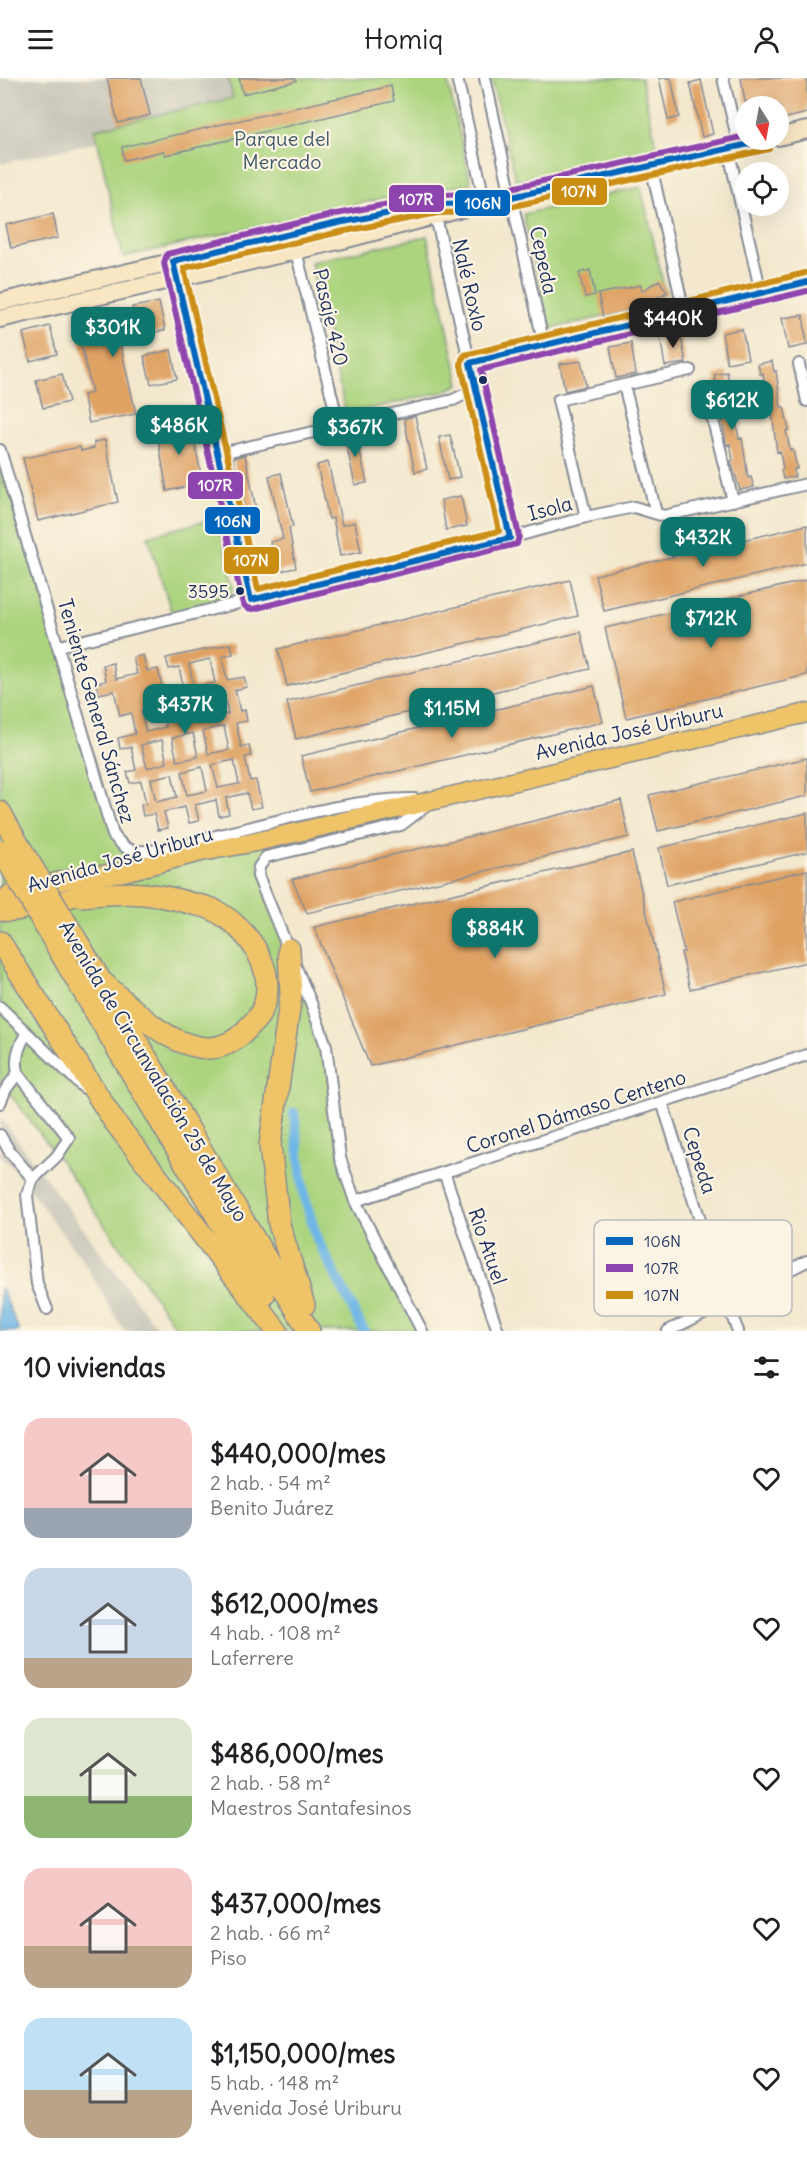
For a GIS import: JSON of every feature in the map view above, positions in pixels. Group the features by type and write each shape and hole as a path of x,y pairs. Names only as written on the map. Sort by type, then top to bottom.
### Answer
{"highway":[{"name":"Avenida de Circunvalación 25 de Mayo","path":"0,812 7,847 70,969 285,1331"},
{"name":"Avenida de Circunvalación 25 de Mayo","path":"7,847 83,951 309,1331"},
{"path":"81,896 126,892 160,895 211,909 241,929 261,957 267,989 260,1014 241,1036 222,1047 201,1048 180,1042 148,1023 124,999 102,982"},
{"path":"0,942 114,1121 277,1331"},
{"path":"289,949 291,995 280,1060 270,1145 279,1224 314,1331"}],"main road":[{"name":"Avenida José Uriburu","path":"0,904 10,894 65,880 123,872 201,852 251,843 807,713"},
{"name":"Avenida José Uriburu","path":"0,910 18,911 81,896 207,859 251,843"}],"street":[{"path":"457,78 485,203"},
{"name":"Cepeda","path":"485,78 544,345"},
{"path":"723,78 761,293"},
{"path":"789,135 806,133"},
{"path":"0,319 436,217 485,203 734,147"},
{"path":"651,166 684,312"},
{"path":"0,302 338,223 437,204 485,203"},
{"name":"Nalé Roxlo","path":"436,217 510,538"},
{"name":"Pasaje 420","path":"296,250 339,426"},
{"path":"172,261 251,600"},
{"path":"470,363 807,282"},
{"path":"799,364 807,402"},
{"path":"586,517 558,400 690,370"},
{"path":"624,385 656,513"},
{"path":"217,454 453,400 476,389"},
{"path":"706,392 733,501"},
{"name":"Teniente General Sánchez","path":"0,450 114,835 120,843 132,851 163,849 331,808 390,799 436,799"},
{"name":"Isola","path":"59,646 510,538 586,517 634,507 664,516 807,484"},
{"path":"422,1331 355,1201 340,1158 326,1046 311,1003 258,876 259,867 266,857 400,825 436,799"},
{"path":"0,1008 75,1079 114,1121"},
{"path":"26,1035 19,1046 16,1060 18,1073 69,1138 57,1156 33,1179 27,1195 37,1284 47,1309"},
{"name":"Coronel Dámaso Centeno","path":"355,1201 807,1055"},
{"path":"0,1103 6,1089 18,1073"},
{"name":"Cepeda","path":"662,1102 700,1220"},
{"path":"0,1135 10,1152 33,1179"},
{"name":"Rio Atuel","path":"444,1172 498,1331"},
{"path":"792,1268 807,1261"},
{"path":"668,1331 697,1316"},
{"name":"Cepeda","path":"732,1316 738,1331"}],"shaded area":[{"path":"0,78 228,78 233,98 95,129 97,142 0,164"},
{"path":"0,1117 158,1331 124,1331 84,1262 14,1169 0,1155"}],"green space":[{"name":"Parque del Mercado","path":"228,78 447,78 471,184 399,195 123,257 95,129 233,98"},
{"path":"491,78 641,78 657,148 516,181"},
{"path":"641,187 667,292 646,307 549,329 523,214"},
{"path":"427,236 460,384 443,392 346,414 311,262"},
{"path":"0,450 120,844 148,851 331,808 436,799 401,825 266,857 259,867 326,1046 340,1158 422,1331 178,1331 57,1156 0,1081"},
{"path":"217,518 234,586 229,601 172,614 148,536"}],"water":[{"path":"0,1289 2,1289 19,1331 0,1331"}],"building":[{"path":"107,78 141,78 150,115 118,123"},
{"path":"239,78 295,78 296,81 243,94"},
{"path":"659,78 671,78 679,117 668,120"},
{"path":"741,78 807,78 807,113 789,117 789,96 744,96"},
{"path":"701,80 713,134 702,137 690,83"},
{"path":"391,86 394,101 165,155 164,151 124,160 122,147"},
{"path":"53,214 58,238 11,248 6,225"},
{"path":"590,270 595,295 585,297 579,273"},
{"path":"659,280 667,292 645,305 646,307 603,317 598,294 641,285 642,291"},
{"path":"159,302 165,330 125,339 126,342 120,343 136,414 89,423 83,395 92,393 76,321 133,310 132,307"},
{"path":"803,315 807,345 788,349 782,318"},
{"path":"50,326 57,354 30,361 23,333"},
{"path":"742,329 748,359 727,363 722,333"},
{"path":"680,332 686,363 665,366 660,336"},
{"path":"631,343 636,374 616,378 610,347"},
{"path":"171,350 177,379 151,384 144,356"},
{"path":"581,361 586,386 565,391 560,364"},
{"path":"772,361 774,372 776,371 781,407 784,407 789,430 786,431 790,450 793,450 797,469 794,469 795,477 783,479 772,412 768,413 763,373 760,374 758,364"},
{"path":"727,372 729,382 726,382 730,400 733,400 739,439 742,438 748,478 751,477 754,487 740,490 731,461 733,460 730,444 726,443 720,402 717,402 713,383 716,383 714,375"},
{"path":"62,374 69,402 43,408 36,380"},
{"path":"415,416 427,469 415,472 404,419"},
{"path":"190,421 203,483 167,491 156,427"},
{"path":"355,430 367,483 355,485 344,433"},
{"path":"450,435 460,477 448,480 439,437"},
{"path":"105,440 118,502 38,521 23,458 80,447 81,451 94,448 94,442"},
{"path":"245,455 256,509 245,511 233,458"},
{"path":"328,462 342,525 355,522 361,552 340,556 333,518 329,519 317,465"},
{"path":"281,473 293,527 289,528 296,568 275,572 270,542 283,539 269,476"},
{"path":"461,496 467,526 446,530 441,500"},
{"path":"807,525 807,563 604,611 595,575"},
{"path":"570,580 578,616 287,686 278,649"},
{"path":"807,580 807,675 626,718 605,628"},
{"path":"581,632 590,669 296,739 287,702"},
{"path":"231,644 233,654 222,657 227,680 244,677 247,687 235,690 240,711 245,710 247,721 236,723 241,747 249,745 251,756 245,757 250,781 256,780 262,807 251,809 247,793 226,798 229,814 219,816 216,800 195,805 199,821 189,823 185,807 164,812 168,828 158,830 154,814 143,816 141,805 146,804 141,781 130,783 127,772 136,770 131,747 120,749 118,738 135,734 131,713 120,716 114,691 99,694 96,683 106,681 103,665 113,663 116,679 137,674 133,658 143,655 147,671 158,669 164,694 184,690 179,667 169,669 166,658","holes":["210,659 215,683 194,687 189,664","224,692 228,714 207,718 203,697","192,699 197,721 176,725 172,704","162,706 166,727 146,732 141,711","224,726 229,750 208,754 203,731","193,733 198,757 177,761 172,738","162,740 167,763 147,768 141,745","234,760 239,784 218,788 212,765","202,767 207,791 187,795 182,772","172,774 177,797 156,802 151,779"]},
{"path":"594,686 603,722 310,792 301,756"},
{"path":"807,758 807,796 658,831 649,795"},
{"path":"621,800 629,837 307,913 292,879"},
{"path":"807,813 807,852 667,885 659,848"},
{"path":"632,852 666,994 370,1066 314,927"},
{"path":"807,870 807,962 690,989 672,902"}],"waterway":[{"path":"294,1113 304,1195 317,1239 364,1331"}],"transit line":[{"name":"107R","path":"735,138 484,194 436,195 336,214 167,254 164,263 243,604 253,609 517,544 519,536 481,370 807,291"},
{"name":"106N","path":"735,147 485,203 437,204 338,223 173,261 251,600 510,538 470,363 807,282"},
{"name":"107N","path":"765,150 487,212 438,213 340,232 184,268 258,589 499,531 461,365 465,355 805,273"}],"place":[{"name":"3595","path":"240,591"}]}
